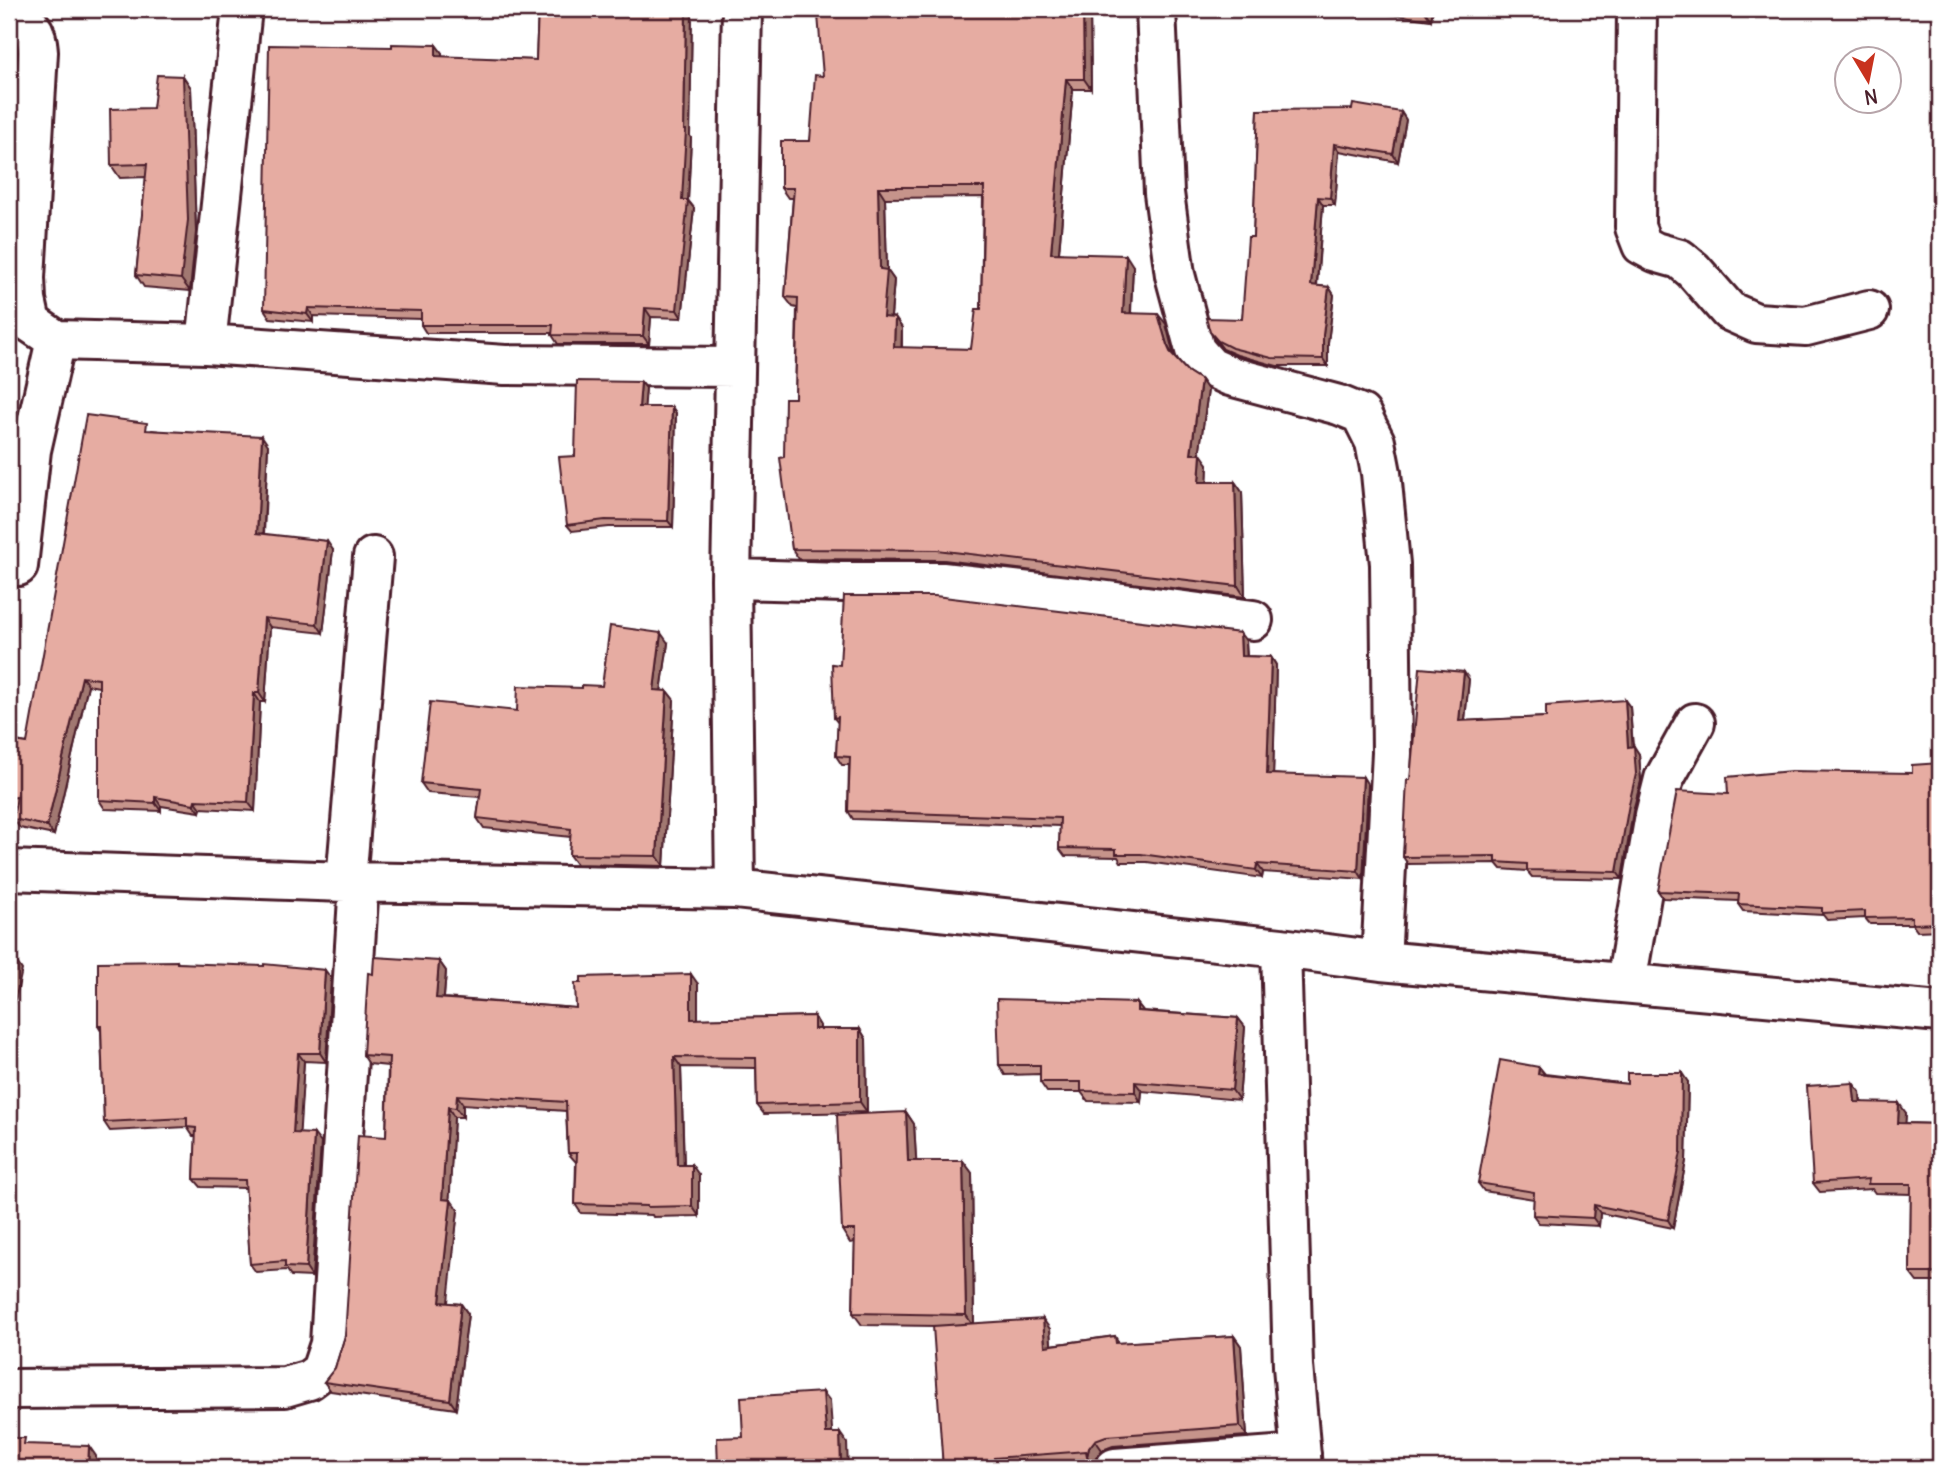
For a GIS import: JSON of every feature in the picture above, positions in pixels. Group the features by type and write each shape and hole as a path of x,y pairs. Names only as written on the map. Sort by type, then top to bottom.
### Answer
{"street":[{"path":"206,344 242,9"},
{"path":"735,889 731,579 742,9"},
{"path":"1156,9 1164,193 1175,275 1195,350 1210,367 1230,376 1339,405 1361,414 1375,442 1381,473 1390,564 1392,753 1381,961"},
{"path":"1637,9 1635,227 1642,245 1655,253 1680,259 1729,311 1756,323 1806,326 1869,310"},
{"path":"9,18 30,25 37,38 38,52 26,300 31,323 57,340 206,344 505,365 734,367"},
{"path":"18,566 32,450 57,340"},
{"path":"9,1389 285,1387 309,1380 321,1371 330,1344 352,882 373,557"},
{"path":"731,579 942,582 1253,620"},
{"path":"1626,984 1655,815 1664,779 1695,723"},
{"path":"9,870 352,882 735,889 1381,961 1940,1012"},
{"path":"1115,1468 1301,1461 1293,1366 1281,948"}],"building":[{"path":"538,9 686,9 686,130 682,200 688,200 677,310 645,308 643,336 552,335 553,325 421,325 421,311 308,308 307,314 264,309 269,45 436,45 436,56 536,60"},
{"path":"828,9 1083,9 1084,79 1066,79 1051,253 1126,255 1123,313 1158,314 1171,354 1187,371 1201,380 1191,454 1201,454 1199,482 1235,482 1238,586 937,550 792,549 780,458 784,457 785,398 795,398 798,298 785,297 794,188 781,188 781,141 810,141 815,75 823,76 818,15 828,14","holes":["878,187 984,187 981,309 976,309 971,349 894,347 895,318 883,317 887,270 880,269"]},
{"path":"157,75 183,76 188,220 181,279 136,275 147,164 111,165 110,109 153,108"},
{"path":"1353,104 1401,112 1393,154 1334,144 1330,198 1318,197 1311,285 1329,287 1323,359 1272,358 1232,348 1218,341 1210,332 1206,318 1242,319 1248,237 1253,237 1258,110 1352,109"},
{"path":"577,381 641,382 639,407 672,407 668,521 605,520 567,525 559,457 575,456"},
{"path":"86,415 147,423 146,430 262,436 257,533 327,541 317,624 264,618 259,693 254,693 248,802 195,800 194,804 155,797 155,803 99,800 99,679 82,677 47,826 13,819 17,797 9,798 9,740 27,743"},
{"path":"844,596 935,596 1240,633 1241,656 1271,657 1267,774 1363,777 1358,871 1257,864 1256,870 1141,854 1116,854 1116,849 1059,848 1060,818 848,811 850,757 836,756 838,717 834,718 832,664 840,665"},
{"path":"610,626 661,633 654,690 667,691 657,856 569,855 571,829 477,818 481,789 421,783 430,702 517,711 518,686 602,686"},
{"path":"1420,668 1464,672 1459,721 1546,717 1546,706 1625,700 1628,747 1634,746 1636,774 1617,872 1527,870 1527,864 1496,862 1496,856 1403,857 1407,780 1410,780"},
{"path":"1940,763 1940,923 1912,924 1912,917 1865,918 1865,911 1822,913 1822,908 1738,904 1739,894 1658,891 1677,791 1728,794 1727,777 1791,771 1912,773 1912,765"},
{"path":"374,957 439,961 436,998 576,1008 575,983 581,983 581,977 691,974 691,1019 814,1016 814,1029 860,1029 860,1102 757,1105 756,1058 674,1057 677,1165 692,1165 692,1206 647,1207 575,1204 577,1153 568,1153 566,1102 457,1095 456,1108 448,1107 442,1199 451,1200 440,1302 461,1304 450,1400 324,1382 335,1368 345,1336 358,1135 386,1137 389,1057 363,1055 368,973 373,974"},
{"path":"9,959 16,961 9,991"},
{"path":"98,962 264,964 325,970 320,1053 298,1053 293,1133 314,1134 306,1268 285,1267 285,1261 250,1264 245,1180 194,1179 196,1128 187,1127 187,1118 104,1122 101,1026 98,1026"},
{"path":"997,999 1137,1003 1137,1011 1238,1018 1232,1090 1135,1082 1135,1092 1081,1091 1081,1082 1040,1082 1040,1065 999,1065"},
{"path":"1500,1060 1539,1067 1538,1074 1627,1084 1627,1073 1682,1073 1681,1152 1668,1220 1594,1205 1593,1218 1533,1215 1534,1192 1478,1183"},
{"path":"1853,1083 1855,1102 1899,1103 1898,1123 1940,1124 1940,1273 1910,1273 1911,1184 1868,1184 1869,1179 1813,1183 1807,1086"},
{"path":"906,1112 908,1161 963,1161 966,1315 853,1313 855,1230 842,1230 837,1115"},
{"path":"1043,1319 1045,1346 1115,1336 1116,1343 1234,1336 1240,1426 1106,1436 1095,1440 1087,1456 1086,1451 994,1458 995,1468 943,1468 933,1326"},
{"path":"823,1392 826,1433 840,1433 841,1468 718,1468 717,1438 743,1437 741,1397"},
{"path":"9,1438 25,1438 24,1444 89,1446 88,1468 9,1468"}]}
